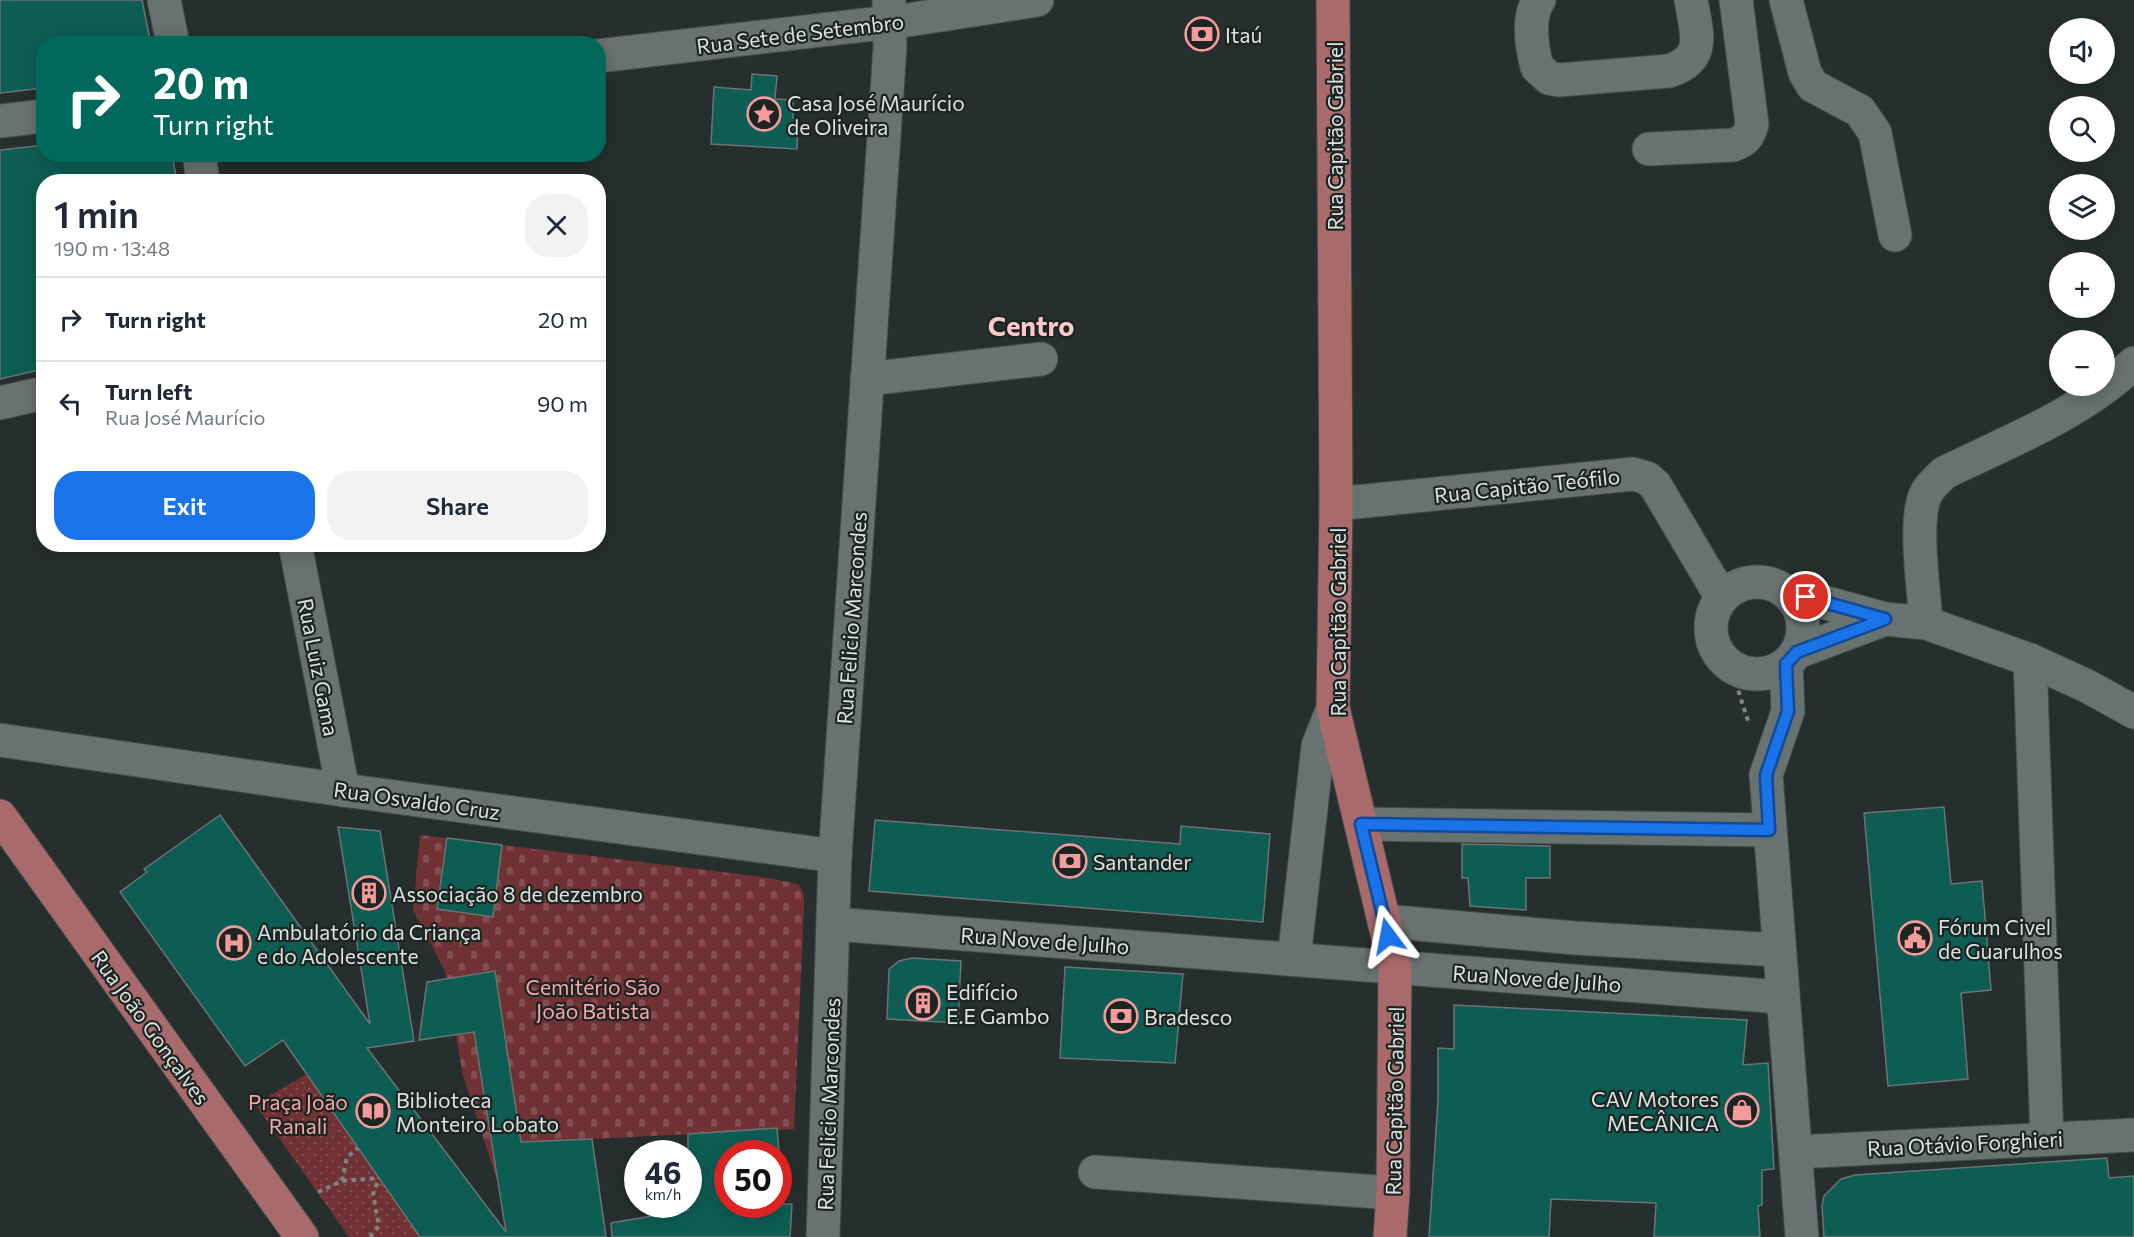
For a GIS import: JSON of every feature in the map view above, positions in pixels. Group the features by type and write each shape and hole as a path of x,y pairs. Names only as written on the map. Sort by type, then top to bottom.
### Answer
{"main road":[{"name":"Rua Capitão Gabriel","path":"1333,0 1336,504 1333,708 1395,967 1393,1193 1390,1237"},
{"name":"Rua João Gonçalves","path":"0,816 302,1237"}],"street":[{"path":"164,0 171,36"},
{"name":"Rua Sete de Setembro","path":"606,55 889,11 1037,0"},
{"path":"1539,0 1534,7 1532,18 1537,67 1549,78 1559,80 1669,71 1682,67 1696,51 1697,39 1691,0"},
{"path":"1649,149 1733,145 1743,141 1750,133 1752,124 1736,0"},
{"path":"1786,0 1805,73 1813,86 1860,111 1875,133 1895,235"},
{"name":"Rua Felicio Marcondes","path":"823,1237 835,856 890,47 889,11"},
{"path":"0,121 36,117"},
{"path":"867,379 1041,359"},
{"path":"1926,623 1920,520 1923,501 1929,487 1944,473 2061,416 2120,377 2134,363"},
{"path":"0,403 36,395"},
{"name":"Rua Capitão Teófilo","path":"1336,504 1633,474 1647,478 1655,485 1722,598"},
{"name":"Rua Luiz Gama","path":"297,552 343,790"},
{"path":"1885,619 1791,658 1773,671 1758,674 1743,672 1730,665 1719,654 1713,641 1711,626 1714,611 1722,598 1741,585 1764,582 1786,592 1885,619 1926,623 2031,660 2134,712"},
{"path":"1786,592 1797,605 1803,620 1803,636 1791,658 1788,711 1766,775 1781,997 1802,1237"},
{"path":"2031,660 2047,1138"},
{"path":"1294,959 1318,746 1333,708"},
{"name":"Rua Osvaldo Cruz","path":"0,740 343,790 835,856"},
{"path":"1361,824 1769,830"},
{"name":"Rua Nove de Julho","path":"1384,921 1575,938 1778,950"},
{"name":"Rua Nove de Julho","path":"833,924 1781,997"},
{"name":"Rua Otávio Forghieri","path":"1796,1152 2134,1135"},
{"path":"1095,1172 1393,1193"}],"path":[{"path":"342,1180 347,1157 358,1148"},
{"path":"318,1192 342,1180 379,1178 373,1194 379,1226 370,1237"}],"green space":[{"name":"Cemitério São João Batista","path":"420,835 763,877 798,884 804,894 804,908 794,1129 592,1139 499,1186 463,1076 445,971 413,910"},
{"name":"Praça João Ranali","path":"307,1074 420,1237 349,1237 255,1104"}],"building":[{"path":"0,0 142,0 149,36 36,36 36,89 0,93"},
{"path":"752,74 777,76 775,99 793,100 793,118 798,118 797,149 711,144 714,87 751,90"},
{"path":"36,146 36,162 173,162 176,174 36,174 36,371 0,379 0,150"},
{"name":"Fórum Civel de Guarulhos","path":"1944,807 1951,884 1982,881 1991,990 1961,993 1968,1079 1888,1086 1864,813"},
{"path":"220,815 370,1024 338,827 380,831 414,1041 367,1048 506,1232 474,1032 419,1040 427,982 495,971 521,1142 592,1139 606,1237 420,1237 283,1040 245,1066 120,892 147,872 144,869"},
{"name":"Santander","path":"875,820 1180,844 1181,826 1270,834 1263,922 869,891"},
{"path":"447,838 502,845 493,917 437,909"},
{"path":"1462,844 1550,846 1550,878 1526,878 1526,910 1470,906 1468,878 1462,878"},
{"name":"Edifício E.E Gambo","path":"912,958 961,961 958,1023 887,1019 889,969 899,961"},
{"name":"Bradesco","path":"1065,967 1183,974 1175,1063 1060,1058"},
{"path":"1454,1005 1747,1020 1743,1065 1768,1063 1774,1169 1762,1170 1762,1205 1758,1206 1760,1237 1654,1237 1656,1203 1551,1199 1549,1237 1429,1237 1438,1100 1438,1048 1454,1049"},
{"path":"777,1128 778,1140 714,1140 714,1218 791,1218 790,1237 612,1237 611,1223 641,1218 702,1218 702,1140 688,1140 688,1134"},
{"path":"2107,1158 2109,1178 2134,1176 2134,1237 1824,1237 1822,1206 1824,1196 1841,1179 1855,1175"}],"place":[{"name":"Itaú","path":"1202,34"},
{"name":"Casa José Maurício de Oliveira","path":"764,114"},
{"name":"Santander","path":"1070,861"},
{"name":"Associação 8 de dezembro","path":"369,893"},
{"name":"Fórum Civel de Guarulhos","path":"1915,938"},
{"name":"Ambulatório da Criança e do Adolescente","path":"234,943"},
{"name":"Edifício E.E Gambo","path":"923,1003"},
{"name":"Bradesco","path":"1121,1016"},
{"name":"CAV Motores MECÂNICA","path":"1742,1110"},
{"name":"Biblioteca Monteiro Lobato","path":"373,1111"}],"district":[{"name":"Centro","path":"1031,325"}],"route":[{"path":"1388,936 1361,824 1769,830 1766,775 1788,711 1786,664 1797,652 1885,619 1806,597"}]}
